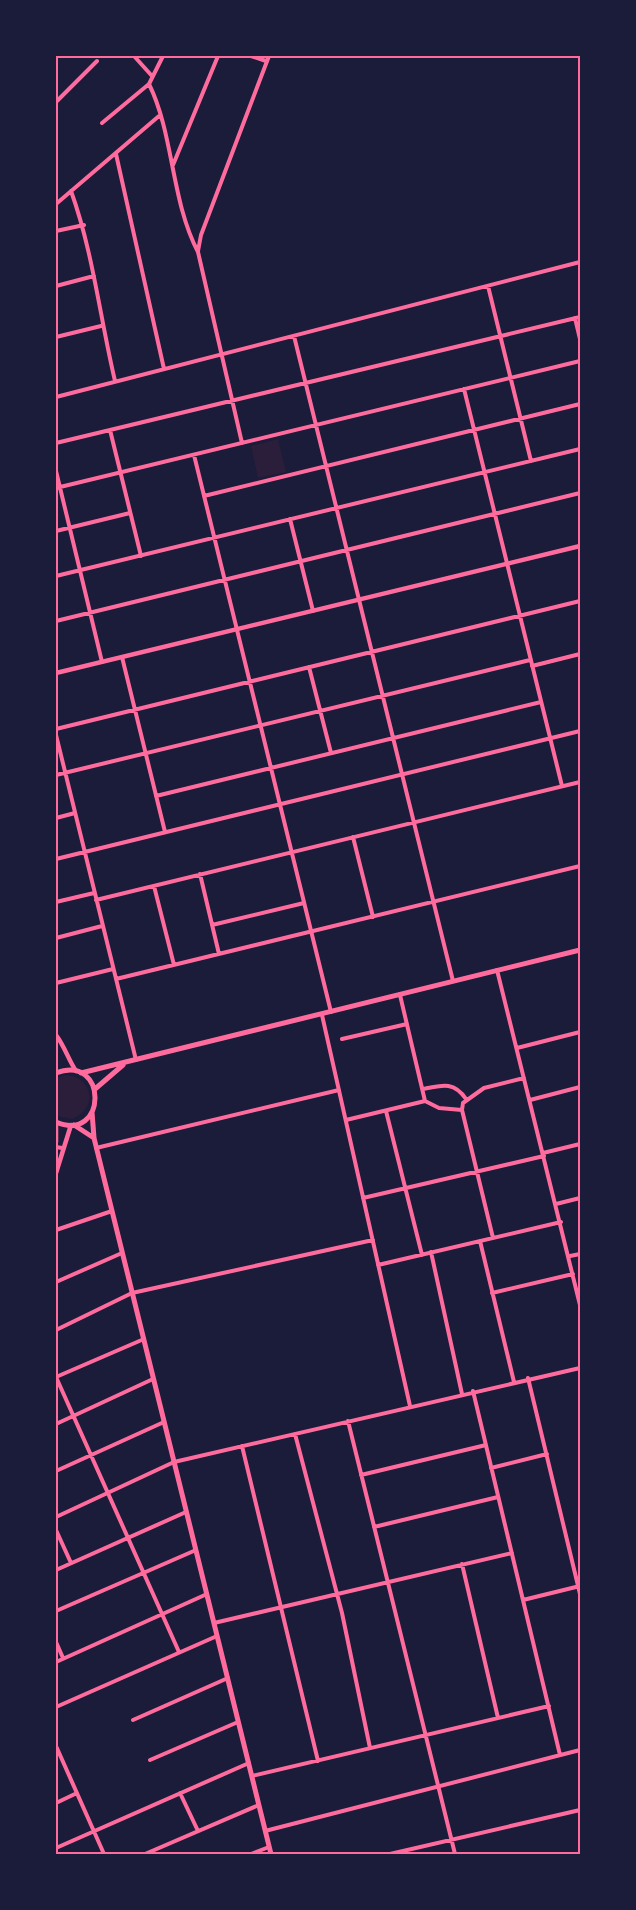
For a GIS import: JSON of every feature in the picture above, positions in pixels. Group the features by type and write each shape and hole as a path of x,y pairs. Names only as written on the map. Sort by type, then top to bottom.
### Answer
{"main road":[{"path":"59,1072 79,1072 127,1063 580,950"},
{"path":"94,1089 127,1063"},
{"path":"79,1072 90,1080 96,1097 92,1112 96,1148 271,1854"},
{"path":"73,1125 92,1112"},
{"path":"56,1124 73,1125 94,1138"}],"street":[{"path":"134,56 152,76"},
{"path":"102,123 149,84 163,56"},
{"path":"173,165 218,56"},
{"path":"253,56 266,61"},
{"path":"198,252 201,235 268,56"},
{"path":"56,102 97,61"},
{"path":"149,84 173,165 188,234 198,252 242,443"},
{"path":"56,204 159,116"},
{"path":"116,154 164,369"},
{"path":"71,190 84,225 102,326 115,381"},
{"path":"56,231 84,225"},
{"path":"56,397 580,262"},
{"path":"56,286 94,276"},
{"path":"488,286 531,461"},
{"path":"56,443 580,317"},
{"path":"575,318 580,339"},
{"path":"56,337 102,326"},
{"path":"294,336 453,982"},
{"path":"57,488 580,361"},
{"path":"464,389 562,786"},
{"path":"204,496 580,404"},
{"path":"110,430 141,556"},
{"path":"56,576 580,449"},
{"path":"194,455 331,1013"},
{"path":"56,471 57,488 102,662"},
{"path":"56,621 580,493"},
{"path":"56,531 130,513"},
{"path":"290,519 313,611"},
{"path":"56,673 580,546"},
{"path":"56,729 580,601"},
{"path":"532,666 580,654"},
{"path":"122,657 165,832"},
{"path":"56,775 530,660"},
{"path":"309,667 331,753"},
{"path":"156,796 541,702"},
{"path":"56,859 580,731"},
{"path":"56,735 136,1060"},
{"path":"96,900 580,782"},
{"path":"56,818 75,813"},
{"path":"353,837 373,916"},
{"path":"116,979 580,866"},
{"path":"200,874 219,954"},
{"path":"154,886 174,965"},
{"path":"56,902 94,893"},
{"path":"212,925 304,903"},
{"path":"56,938 102,926"},
{"path":"56,983 113,969"},
{"path":"497,970 570,1256 580,1305"},
{"path":"400,995 425,1101"},
{"path":"322,1015 410,1406"},
{"path":"342,1040 407,1024"},
{"path":"517,1048 580,1032"},
{"path":"56,1035 66,1048 68,1059 79,1072"},
{"path":"59,1072 68,1059"},
{"path":"493,1238 462,1110 466,1099 484,1088 525,1078"},
{"path":"422,1089 451,1085 459,1088 466,1099"},
{"path":"530,1100 580,1088"},
{"path":"96,1148 339,1090"},
{"path":"346,1120 425,1101 439,1108 462,1110"},
{"path":"386,1111 422,1255"},
{"path":"56,1124 56,1142"},
{"path":"56,1173 62,1148 73,1125"},
{"path":"363,1198 477,1172 580,1144"},
{"path":"56,1147 62,1148"},
{"path":"556,1204 580,1198"},
{"path":"56,1230 112,1211"},
{"path":"378,1265 561,1222"},
{"path":"56,1330 132,1293 373,1240"},
{"path":"480,1241 514,1382"},
{"path":"431,1252 462,1394"},
{"path":"56,1282 122,1253"},
{"path":"570,1256 580,1254"},
{"path":"492,1293 574,1274"},
{"path":"144,1339 56,1378 179,1652"},
{"path":"56,1517 174,1462 528,1378 580,1368"},
{"path":"528,1378 580,1586 580,1594"},
{"path":"56,1424 153,1379"},
{"path":"473,1391 560,1755"},
{"path":"348,1421 455,1854"},
{"path":"56,1471 164,1422"},
{"path":"295,1434 336,1594 370,1748"},
{"path":"361,1475 486,1445"},
{"path":"242,1446 318,1761"},
{"path":"491,1468 546,1454"},
{"path":"374,1527 498,1497"},
{"path":"56,1570 186,1512"},
{"path":"56,1530 71,1563"},
{"path":"56,1611 196,1550"},
{"path":"214,1623 512,1552"},
{"path":"462,1564 498,1718"},
{"path":"523,1600 580,1586"},
{"path":"56,1662 207,1594"},
{"path":"56,1707 217,1636"},
{"path":"56,1642 63,1658"},
{"path":"133,1720 228,1678"},
{"path":"252,1776 549,1706"},
{"path":"150,1760 238,1722"},
{"path":"56,1746 104,1854"},
{"path":"265,1831 580,1750"},
{"path":"56,1848 249,1763"},
{"path":"56,1803 77,1793"},
{"path":"180,1793 198,1831"},
{"path":"145,1854 260,1805"},
{"path":"390,1854 580,1810"},
{"path":"251,1854 269,1847"}],"shaded area":[{"path":"278,439 286,472 258,478 251,446"},
{"path":"65,1075 82,1081 89,1094 86,1108 72,1119 56,1116 56,1079"}]}
